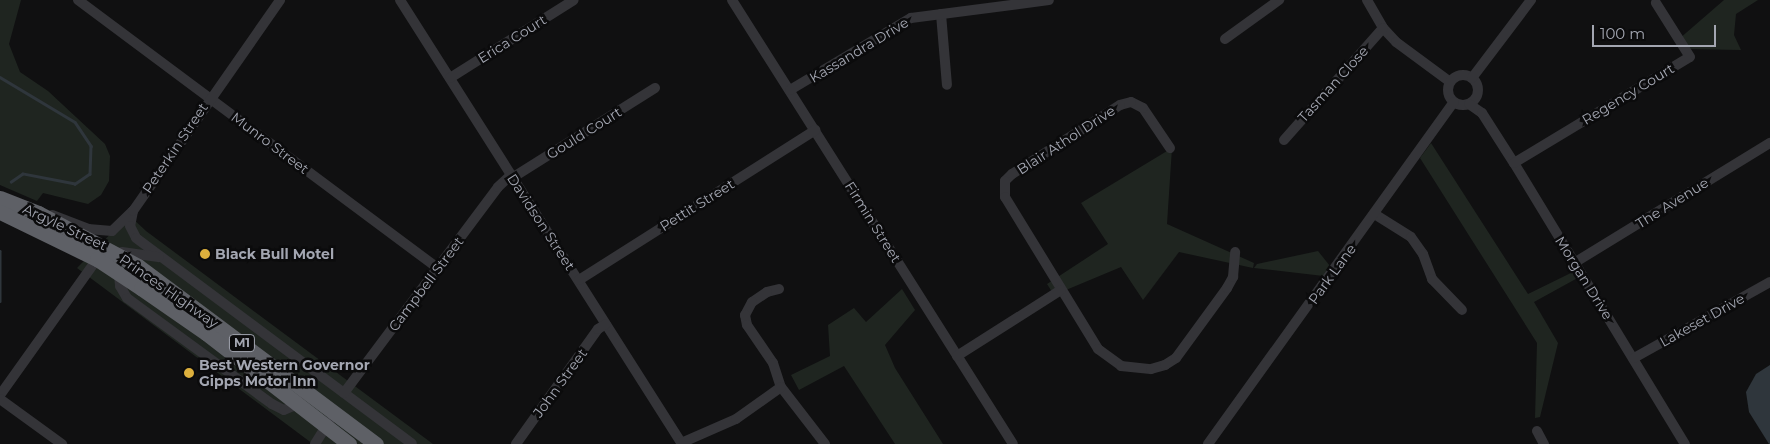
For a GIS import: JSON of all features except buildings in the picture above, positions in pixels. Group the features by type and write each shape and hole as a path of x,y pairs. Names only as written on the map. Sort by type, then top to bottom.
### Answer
{"highway":[{"name":"Argyle Street","path":"0,198 10,211 101,253"},
{"name":"Argyle Street","path":"10,211 38,213 101,253"},
{"name":"Princes Highway","path":"101,253 140,261 265,360 330,419 349,444"},
{"name":"Princes Highway","path":"101,253 119,274 206,333 298,400 376,444"},
{"path":"140,261 136,275 206,333"}],"street":[{"name":"Munro Street","path":"78,0 438,268"},
{"name":"Peterkin Street","path":"38,213 56,215 100,232 112,231 133,211 210,97 280,0"},
{"name":"Davidson Street","path":"400,0 681,443"},
{"name":"Erica Court","path":"450,78 574,0"},
{"name":"Firmin Street","path":"732,0 1013,444"},
{"name":"Kassandra Drive","path":"790,90 911,18 1049,0"},
{"path":"1225,39 1279,0"},
{"path":"1367,0 1383,28 1432,72 1450,82"},
{"path":"1472,78 1531,0"},
{"name":"Regency Court","path":"1514,163 1690,57 1656,4"},
{"path":"942,14 947,85"},
{"name":"Tasman Close","path":"1284,140 1383,28"},
{"path":"1450,82 1462,75 1472,78"},
{"path":"1450,82 1449,96 1454,102 1469,104 1478,92 1472,78"},
{"name":"Gould Court","path":"511,177 655,88"},
{"name":"Morgan Drive","path":"1478,92 1482,114"},
{"name":"Blair Athol Drive","path":"1170,148 1143,108 1131,102 1120,105 1005,181 1005,197 1098,349 1121,366 1151,369 1165,365 1176,358 1227,288 1233,277 1235,252"},
{"name":"Park Lane","path":"1208,444 1376,215 1454,102"},
{"name":"Morgan Drive","path":"1469,104 1482,114 1514,163 1685,444"},
{"name":"Pettit Street","path":"579,280 815,130"},
{"name":"The Avenue","path":"1574,263 1770,143"},
{"name":"Campbell Street","path":"344,393 498,187 511,177"},
{"path":"133,211 130,226 136,238 412,444"},
{"path":"1376,215 1411,237 1423,254 1432,278 1462,310"},
{"path":"0,395 101,253"},
{"path":"140,261 160,257"},
{"path":"119,274 120,286 127,298 272,404 284,410 298,400 275,375 265,360"},
{"name":"Lakeset Drive","path":"1634,358 1770,282"},
{"path":"779,289 760,296 745,315 747,325 778,371 781,387 824,444"},
{"path":"957,356 1061,290"},
{"name":"John Street","path":"516,444 598,329 606,324"},
{"path":"681,443 736,419 781,387"},
{"path":"0,399 62,444"},
{"path":"317,443 330,419"},
{"path":"1536,431 1544,444"}],"shaded area":[{"path":"0,0 21,0 9,44 20,72 48,91 105,144 110,156 109,181 101,195 88,204 43,193 37,201 0,185"},
{"path":"1724,0 1758,0 1736,14 1734,35 1741,50 1685,49 1679,39"},
{"path":"1431,143 1528,294 1579,269 1583,275 1534,302 1558,343 1540,417 1535,418 1537,343 1420,158"},
{"path":"1172,148 1167,224 1254,263 1253,268 1179,252 1143,300 1121,267 1054,295 1047,284 1108,244 1081,203"},
{"path":"129,215 146,231 433,444 313,444 77,268"},
{"path":"1318,251 1334,271 1332,277 1254,268 1257,264"},
{"path":"902,289 915,310 885,345 895,368 943,444 895,444 844,366 799,390 791,375 830,356 828,325 854,308 866,322"},
{"path":"1770,365 1769,444 1749,412 1746,392 1756,374"}],"waterway":[{"path":"0,77 75,122 91,146 90,174 75,184 23,174 11,182"},
{"path":"0,251 0,301"}],"place":[{"name":"Black Bull Motel","path":"205,254"},
{"name":"Best Western Governor Gipps Motor Inn","path":"189,373"}]}
